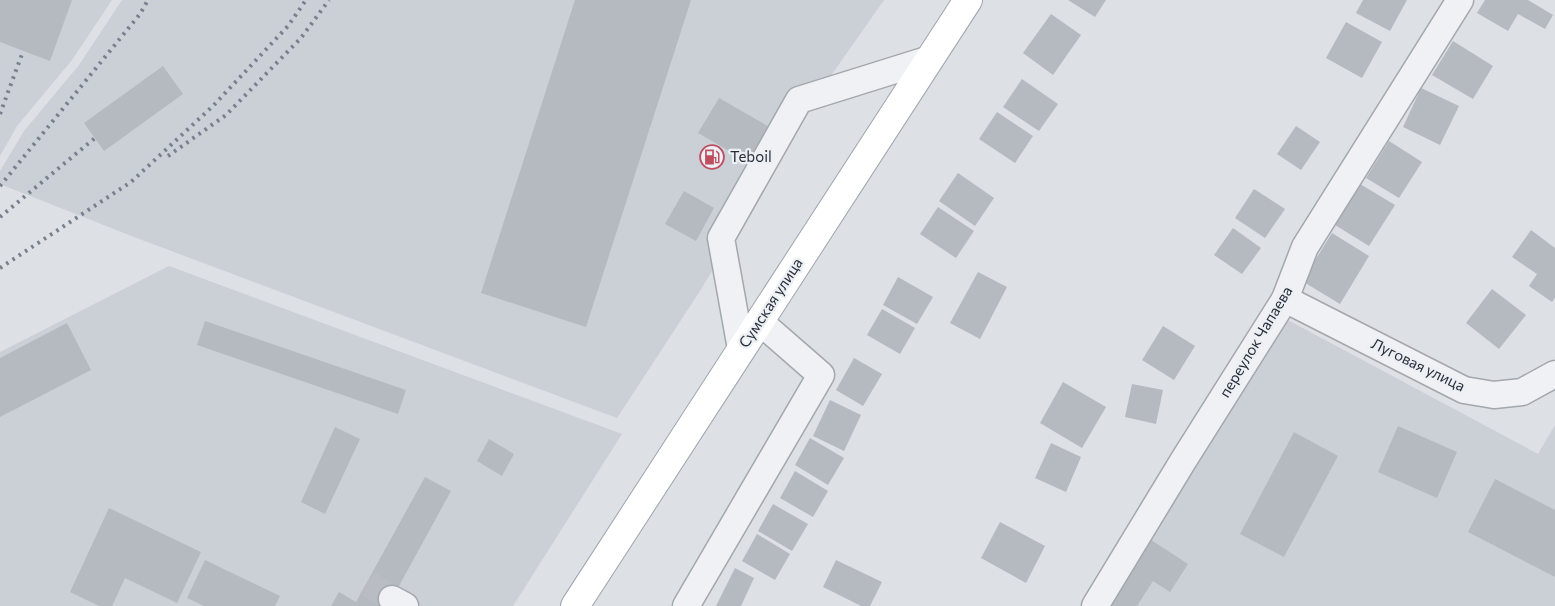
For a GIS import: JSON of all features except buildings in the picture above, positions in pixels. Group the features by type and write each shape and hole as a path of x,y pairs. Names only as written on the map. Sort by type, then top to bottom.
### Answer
{"main road":[{"name":"Сумская улица","path":"575,606 968,0"}],"street":[{"name":"переулок Чапаева","path":"1095,606 1188,453 1285,300 1305,247 1460,0"},
{"path":"741,349 721,238 799,100 930,59"},
{"name":"Луговая улица","path":"1285,300 1464,390 1494,395 1522,392 1555,374"},
{"path":"686,606 821,375 759,322"}],"shaded area":[{"path":"0,0 112,0 72,60 17,126 0,156"},
{"path":"122,0 884,0 823,87 700,291 617,418 134,237 0,184 0,171 24,131 79,65"},
{"path":"169,266 622,434 513,606 0,606 0,352"},
{"path":"1284,318 1538,454 1555,425 1555,606 1086,606"}],"tunnel":[{"path":"367,583 392,599"}],"railway":[{"path":"0,186 140,14 148,0"},
{"path":"0,268 131,182 213,106 288,26 306,0"},
{"path":"168,156 226,115 301,38 329,0"},
{"path":"0,114 22,54"},
{"path":"0,217 95,138"}],"place":[{"name":"Teboil","path":"712,157"}]}
